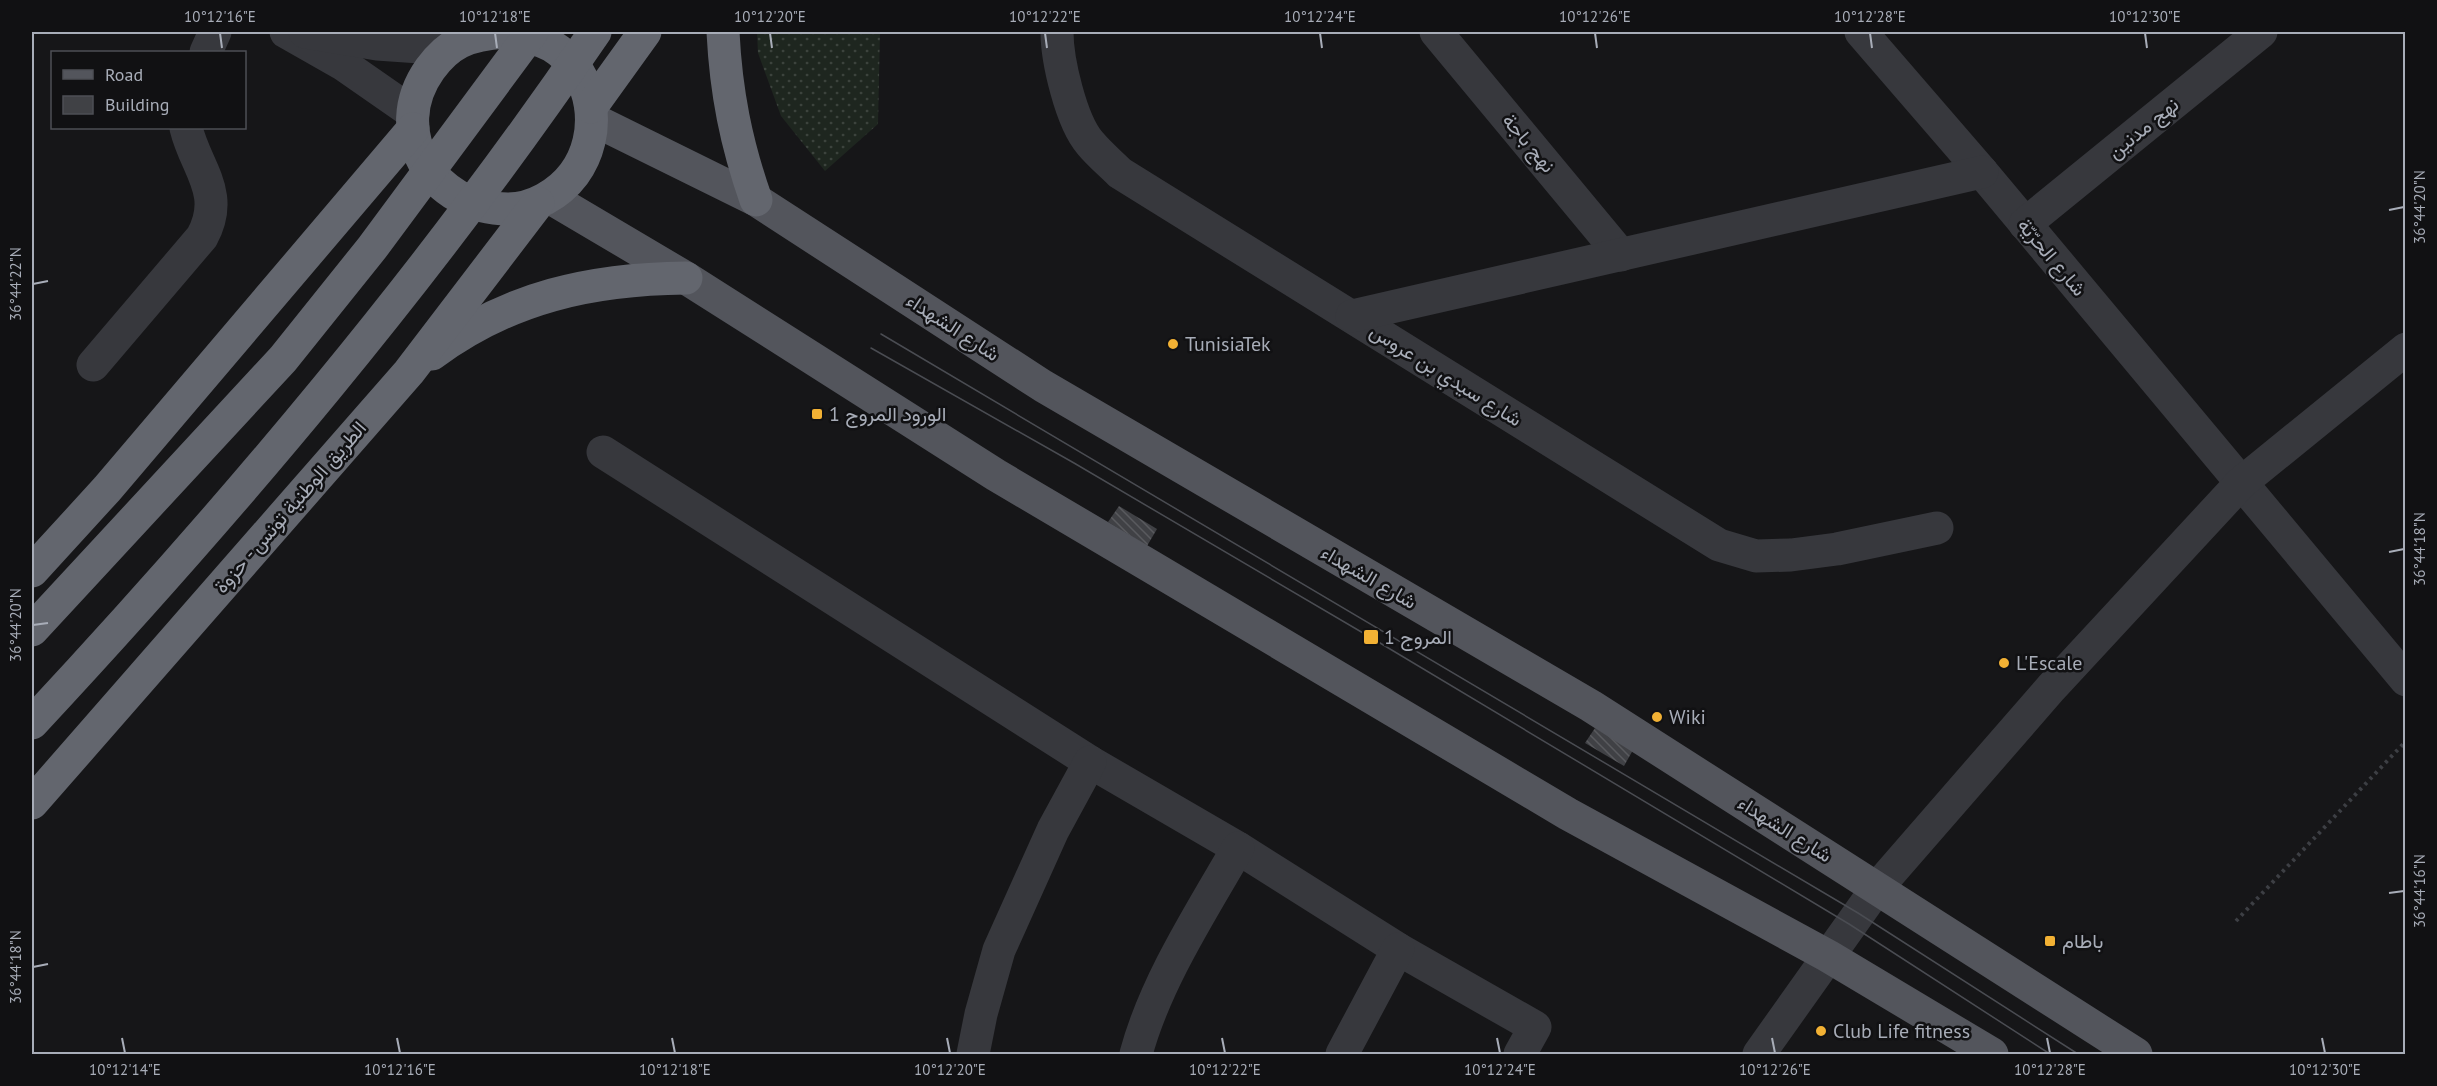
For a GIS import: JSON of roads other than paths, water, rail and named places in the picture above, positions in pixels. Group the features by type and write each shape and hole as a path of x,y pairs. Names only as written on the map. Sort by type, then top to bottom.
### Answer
{"highway":[{"path":"32,571 107,489 413,121 417,94 424,77 459,41 484,34 504,32"},
{"name":"الطريق الوطنية تونس - حزوة","path":"32,803 408,372 544,200 568,182 581,164 590,142 592,113 584,83 571,63 553,47 539,40 509,32"},
{"path":"32,630 283,359 379,239 532,32"},
{"path":"32,723 135,612 334,380 441,246 543,108 595,32"},
{"path":"592,113 645,32"},
{"path":"723,32 731,115 756,200"},
{"name":"الطريق الوطنية تونس - حزوة","path":"413,121 418,152 430,173 446,191 467,203 491,209 515,209 544,200"},
{"path":"408,372 449,342 492,317 538,299 586,286 636,279 686,278"}],"main road":[{"name":"شارع الشهداء","path":"592,113 756,200 1043,386 1591,706 2136,1054"},
{"path":"544,200 686,278 996,474 1568,814 1828,956 1992,1054"}],"street":[{"path":"207,51 215,32"},
{"path":"286,32 344,65 413,121"},
{"path":"305,32 377,44 459,41"},
{"name":"شارع سيدي بن عروس","path":"1057,32 1057,49 1069,100 1088,142 1120,173 1719,545 1756,556 1791,555 1837,549 1938,528"},
{"name":"نهج باجة","path":"1436,32 1621,255"},
{"name":"شارع الحرّيّة","path":"1861,32 1982,172 2406,680"},
{"name":"نهج مدنين","path":"2025,224 2261,32"},
{"path":"93,365 202,237 208,225 212,213 209,185 193,151 186,129"},
{"path":"1352,316 1982,172"},
{"path":"1759,1054 1877,888 2051,688 2241,483 2406,349"},
{"path":"603,452 1090,762 1238,848 1398,949 1535,1027 1520,1054"},
{"path":"973,1054 981,1014 999,950 1053,830 1090,762"},
{"path":"1136,1054 1143,1029 1188,933 1238,848"},
{"path":"1342,1054 1398,949"}],"tram line":[{"path":"881,334 1858,913 2078,1054"},
{"path":"871,348 1074,463 1375,640 1849,924 2050,1054"}],"place":[{"name":"TunisiaTek","path":"1173,344"},
{"name":"الورود المروج 1","path":"817,414"},
{"name":"المروج 1","path":"1371,637"},
{"name":"L'Escale","path":"2004,663"},
{"name":"Wiki","path":"1657,717"},
{"name":"باطام","path":"2050,941"},
{"name":"Club Life fitness","path":"1821,1031"}]}
